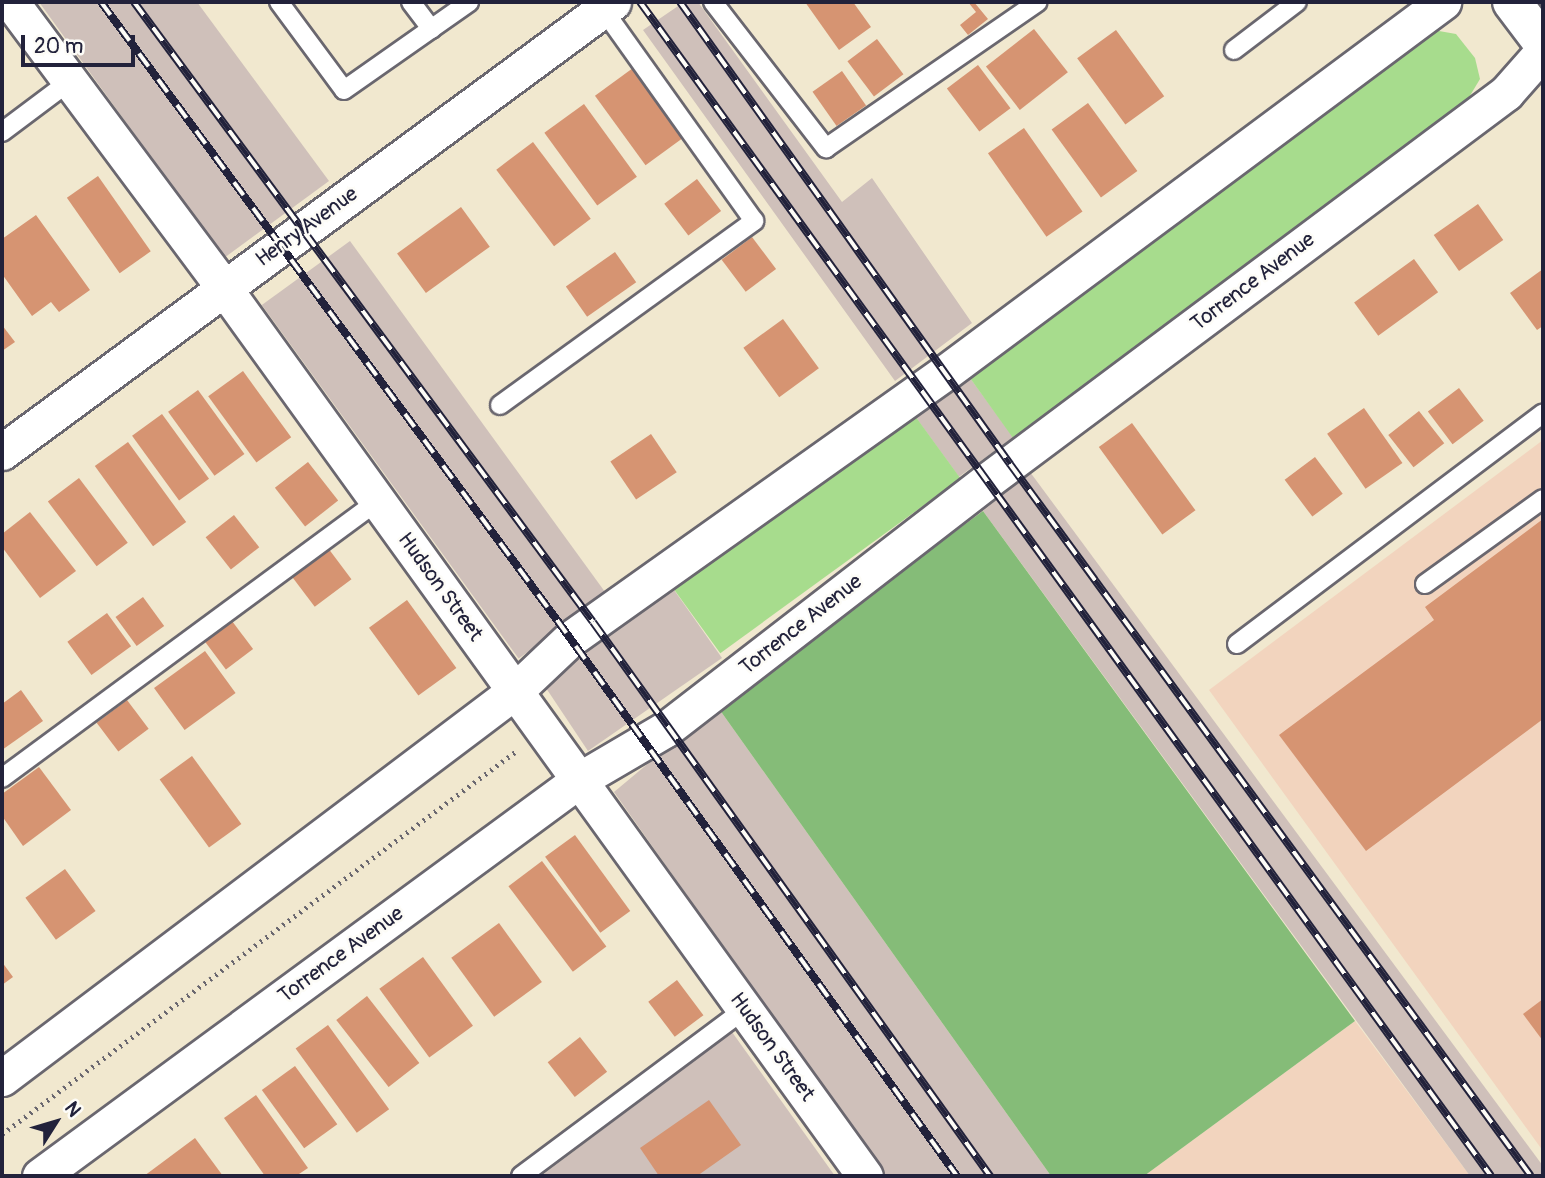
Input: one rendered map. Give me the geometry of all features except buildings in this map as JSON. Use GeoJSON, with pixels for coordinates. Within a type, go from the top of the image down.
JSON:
{"type":"FeatureCollection","features":[{"type":"Feature","properties":{"kind":"main road"},"geometry":{"type":"LineString","coordinates":[[1512,2],[1543,43]]}},
{"type":"Feature","properties":{"kind":"street","name":"Hudson Street"},"geometry":{"type":"LineString","coordinates":[[11,2],[224,288],[865,1176]]}},
{"type":"Feature","properties":{"kind":"street"},"geometry":{"type":"LineString","coordinates":[[2,1077],[515,691],[570,639],[946,372],[1443,2]]}},
{"type":"Feature","properties":{"kind":"street","name":"Henry Avenue"},"geometry":{"type":"LineString","coordinates":[[2,452],[608,5]]}},
{"type":"Feature","properties":{"kind":"street","name":"Torrence Avenue"},"geometry":{"type":"LineString","coordinates":[[40,1176],[579,779],[666,729],[1010,464],[1506,93],[1543,51]]}},
{"type":"Feature","properties":{"kind":"lane"},"geometry":{"type":"LineString","coordinates":[[279,2],[344,90],[469,2]]}},
{"type":"Feature","properties":{"kind":"lane"},"geometry":{"type":"LineString","coordinates":[[411,2],[431,29]]}},
{"type":"Feature","properties":{"kind":"lane"},"geometry":{"type":"LineString","coordinates":[[713,2],[826,148],[1038,2]]}},
{"type":"Feature","properties":{"kind":"lane"},"geometry":{"type":"LineString","coordinates":[[1234,50],[1297,2]]}},
{"type":"Feature","properties":{"kind":"lane"},"geometry":{"type":"LineString","coordinates":[[500,405],[754,221],[608,5]]}},
{"type":"Feature","properties":{"kind":"lane"},"geometry":{"type":"LineString","coordinates":[[2,132],[71,81]]}},
{"type":"Feature","properties":{"kind":"lane"},"geometry":{"type":"LineString","coordinates":[[1237,644],[1543,413]]}},
{"type":"Feature","properties":{"kind":"lane"},"geometry":{"type":"LineString","coordinates":[[1426,584],[1543,499]]}},
{"type":"Feature","properties":{"kind":"lane"},"geometry":{"type":"LineString","coordinates":[[2,778],[377,500]]}},
{"type":"Feature","properties":{"kind":"lane"},"geometry":{"type":"LineString","coordinates":[[521,1176],[745,1009]]}},
{"type":"Feature","properties":{"kind":"path"},"geometry":{"type":"LineString","coordinates":[[2,1134],[522,747]]}},
{"type":"Feature","properties":{"kind":"shaded area"},"geometry":{"type":"Polygon","coordinates":[[[39,2],[197,2],[329,181],[224,258],[39,2]]]}},
{"type":"Feature","properties":{"kind":"shaded area"},"geometry":{"type":"Polygon","coordinates":[[[684,2],[698,2],[842,202],[872,178],[972,323],[895,381],[643,30],[684,2]]]}},
{"type":"Feature","properties":{"kind":"shaded area"},"geometry":{"type":"Polygon","coordinates":[[[350,241],[607,595],[519,659],[262,305],[350,241]]]}},
{"type":"Feature","properties":{"kind":"shaded area"},"geometry":{"type":"Polygon","coordinates":[[[965,371],[1013,437],[959,477],[911,410],[965,371]]]}},
{"type":"Feature","properties":{"kind":"shaded area"},"geometry":{"type":"Polygon","coordinates":[[[1543,440],[1543,1151],[1209,690],[1543,440]]]}},
{"type":"Feature","properties":{"kind":"shaded area"},"geometry":{"type":"Polygon","coordinates":[[[1030,472],[1543,1166],[1543,1176],[1470,1176],[983,511],[1030,472]]]}},
{"type":"Feature","properties":{"kind":"shaded area"},"geometry":{"type":"Polygon","coordinates":[[[672,587],[722,658],[588,751],[544,685],[566,659],[672,587]]]}},
{"type":"Feature","properties":{"kind":"shaded area"},"geometry":{"type":"Polygon","coordinates":[[[717,706],[1051,1176],[885,1176],[614,792],[717,706]]]}},
{"type":"Feature","properties":{"kind":"shaded area"},"geometry":{"type":"Polygon","coordinates":[[[1355,1021],[1470,1176],[1144,1176],[1355,1021]]]}},
{"type":"Feature","properties":{"kind":"shaded area"},"geometry":{"type":"Polygon","coordinates":[[[732,1032],[835,1176],[541,1176],[732,1032]]]}},
{"type":"Feature","properties":{"kind":"green space"},"geometry":{"type":"Polygon","coordinates":[[[1439,31],[1456,34],[1475,58],[1480,79],[1468,99],[1013,438],[965,371],[1415,34],[1439,31]]]}},
{"type":"Feature","properties":{"kind":"green space"},"geometry":{"type":"Polygon","coordinates":[[[910,409],[961,479],[720,653],[670,584],[910,409]]]}},
{"type":"Feature","properties":{"kind":"green space"},"geometry":{"type":"Polygon","coordinates":[[[983,511],[1355,1021],[1144,1176],[1051,1176],[717,706],[983,511]]]}},
{"type":"Feature","properties":{"kind":"railway"},"geometry":{"type":"LineString","coordinates":[[101,2],[557,620],[957,1176]]}},
{"type":"Feature","properties":{"kind":"railway"},"geometry":{"type":"LineString","coordinates":[[134,2],[593,622],[990,1176]]}},
{"type":"Feature","properties":{"kind":"railway"},"geometry":{"type":"LineString","coordinates":[[640,2],[1491,1176]]}},
{"type":"Feature","properties":{"kind":"railway"},"geometry":{"type":"LineString","coordinates":[[680,2],[1010,464],[1531,1176]]}}]}
